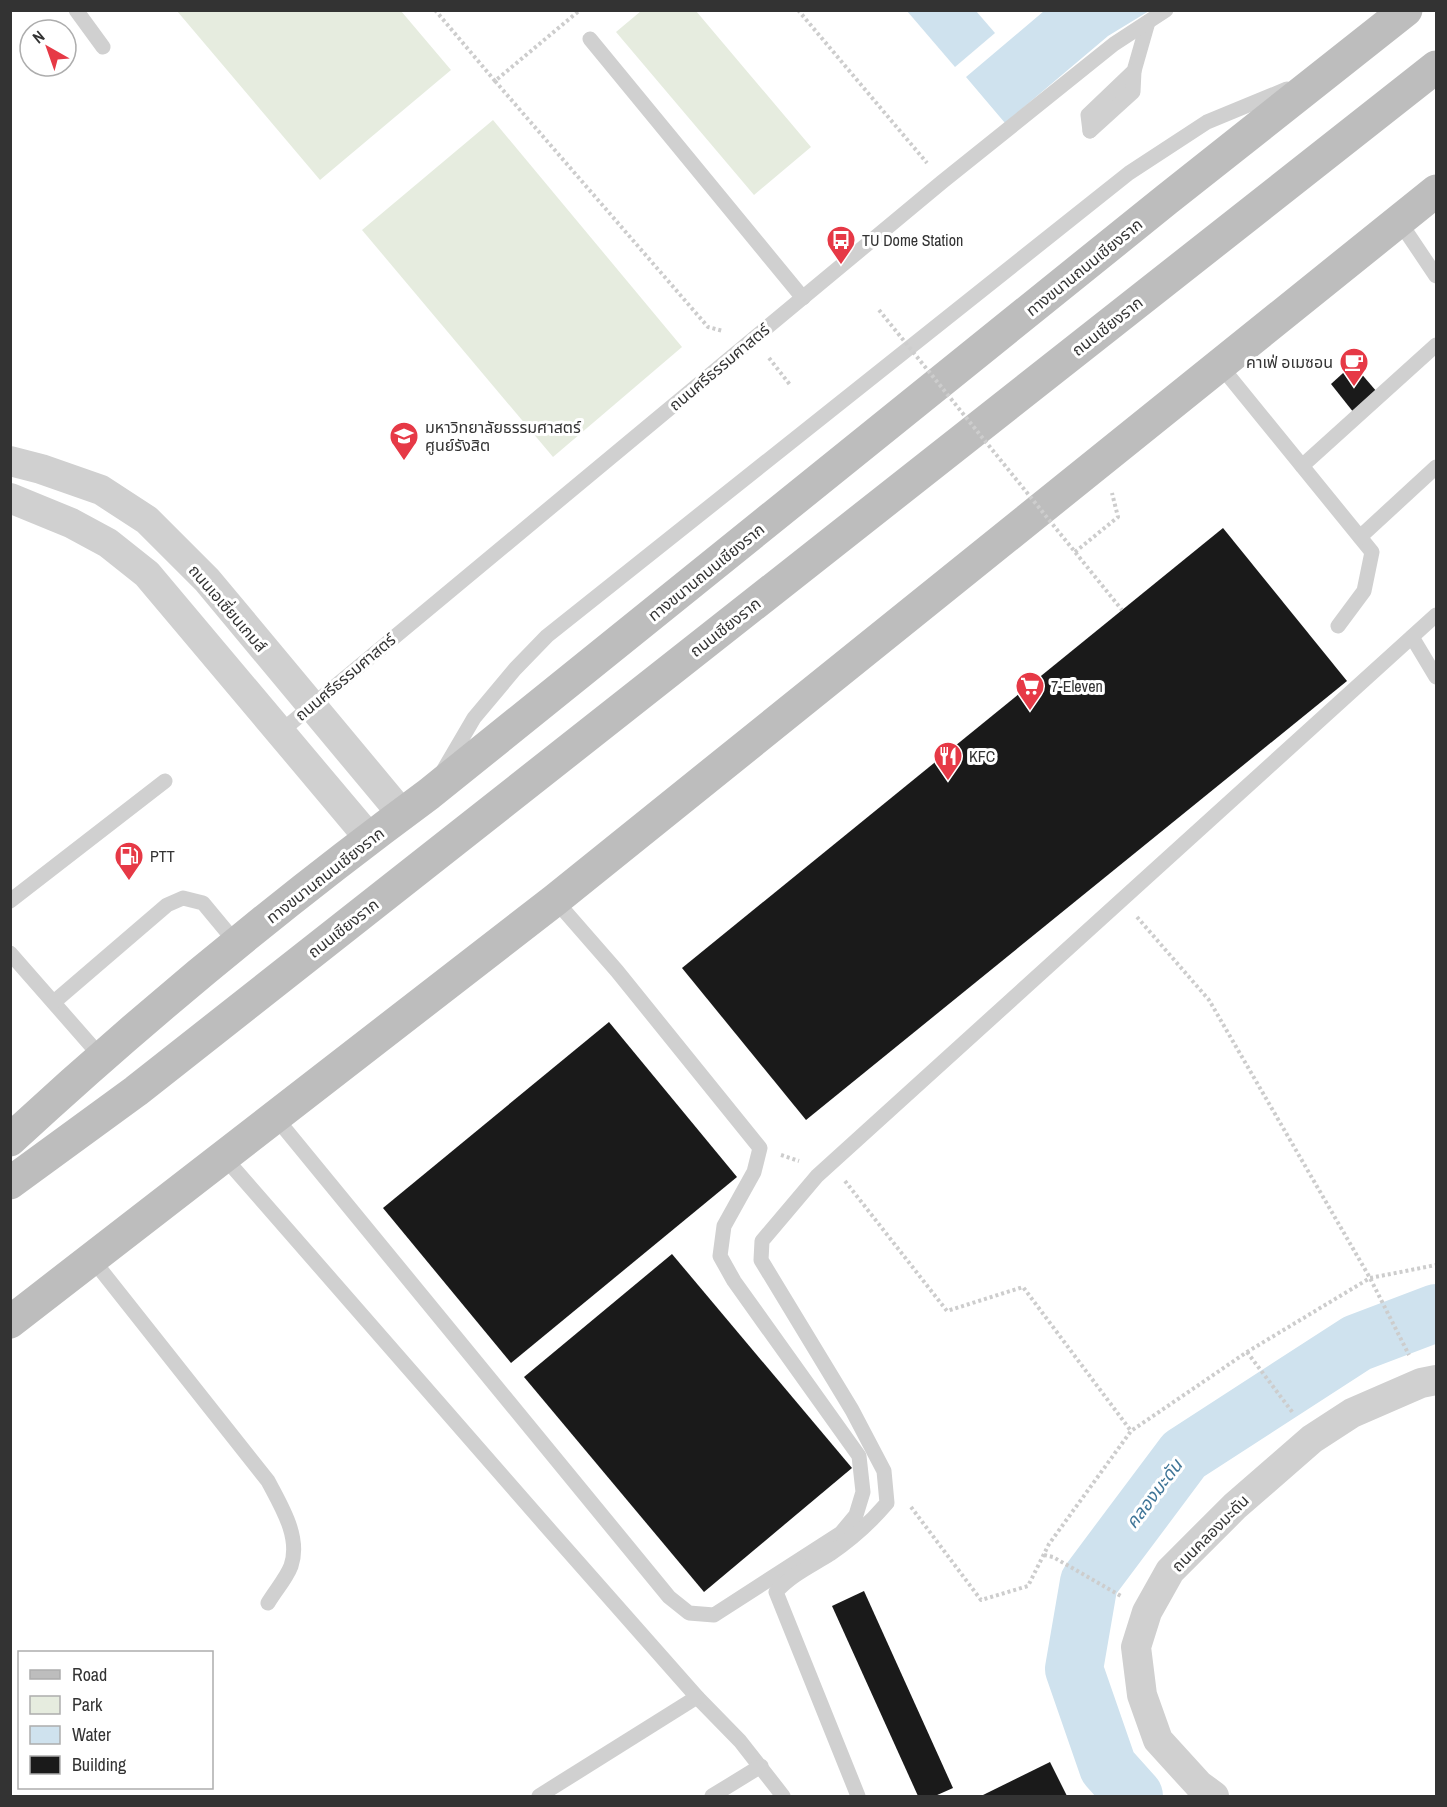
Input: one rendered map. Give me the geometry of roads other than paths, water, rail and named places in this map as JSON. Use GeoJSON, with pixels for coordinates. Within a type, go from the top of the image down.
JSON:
{"type":"FeatureCollection","features":[{"type":"Feature","properties":{"kind":"main road","name":"ทางขนานถนนเชียงราก"},"geometry":{"type":"LineString","coordinates":[[10,1140],[102,1058],[237,944],[429,794],[1406,10]]}},
{"type":"Feature","properties":{"kind":"main road","name":"ถนนเชียงราก"},"geometry":{"type":"LineString","coordinates":[[10,1183],[136,1091],[1437,67]]}},
{"type":"Feature","properties":{"kind":"main road"},"geometry":{"type":"LineString","coordinates":[[10,1322],[555,900],[1437,191]]}},
{"type":"Feature","properties":{"kind":"street","name":"ถนนเอเซี่ยนเกมส์"},"geometry":{"type":"LineString","coordinates":[[10,461],[41,469],[100,490],[147,520],[207,580],[402,814]]}},
{"type":"Feature","properties":{"kind":"street"},"geometry":{"type":"LineString","coordinates":[[10,498],[71,522],[108,543],[147,574],[370,839]]}},
{"type":"Feature","properties":{"kind":"street"},"geometry":{"type":"LineString","coordinates":[[147,574],[173,547]]}},
{"type":"Feature","properties":{"kind":"street","name":"ถนนคลองมะดัน"},"geometry":{"type":"LineString","coordinates":[[1214,1797],[1199,1785],[1158,1740],[1142,1695],[1136,1647],[1147,1612],[1170,1571],[1235,1506],[1312,1439],[1353,1413],[1421,1383],[1437,1380]]}},
{"type":"Feature","properties":{"kind":"lane"},"geometry":{"type":"LineString","coordinates":[[76,10],[103,47]]}},
{"type":"Feature","properties":{"kind":"lane","name":"ถนนศรีธรรมศาสตร์"},"geometry":{"type":"LineString","coordinates":[[279,733],[942,182],[1114,44],[1166,10]]}},
{"type":"Feature","properties":{"kind":"lane"},"geometry":{"type":"LineString","coordinates":[[1134,71],[1148,22]]}},
{"type":"Feature","properties":{"kind":"lane"},"geometry":{"type":"LineString","coordinates":[[590,39],[803,298]]}},
{"type":"Feature","properties":{"kind":"lane"},"geometry":{"type":"LineString","coordinates":[[429,794],[474,718],[515,669],[547,636],[1129,173],[1207,122],[1323,75]]}},
{"type":"Feature","properties":{"kind":"lane"},"geometry":{"type":"LineString","coordinates":[[1399,221],[1437,276]]}},
{"type":"Feature","properties":{"kind":"lane"},"geometry":{"type":"LineString","coordinates":[[1302,466],[1437,345]]}},
{"type":"Feature","properties":{"kind":"lane"},"geometry":{"type":"LineString","coordinates":[[1220,364],[1372,552],[1364,591],[1338,626]]}},
{"type":"Feature","properties":{"kind":"lane"},"geometry":{"type":"LineString","coordinates":[[1360,537],[1437,467]]}},
{"type":"Feature","properties":{"kind":"lane"},"geometry":{"type":"LineString","coordinates":[[858,1797],[776,1592],[786,1581],[831,1553],[867,1526],[886,1503],[884,1471],[852,1410],[760,1260],[762,1241],[817,1176],[831,1163],[1437,615]]}},
{"type":"Feature","properties":{"kind":"lane"},"geometry":{"type":"LineString","coordinates":[[1412,638],[1437,677]]}},
{"type":"Feature","properties":{"kind":"lane"},"geometry":{"type":"LineString","coordinates":[[10,901],[165,781]]}},
{"type":"Feature","properties":{"kind":"lane"},"geometry":{"type":"LineString","coordinates":[[54,1002],[168,905],[183,898],[203,903],[237,944]]}},
{"type":"Feature","properties":{"kind":"lane"},"geometry":{"type":"LineString","coordinates":[[276,1118],[669,1597],[689,1613],[714,1614],[840,1533],[856,1515],[863,1492],[859,1456],[734,1281],[720,1256],[724,1226],[754,1172],[760,1148],[617,971],[555,900]]}},
{"type":"Feature","properties":{"kind":"lane"},"geometry":{"type":"LineString","coordinates":[[10,953],[102,1058]]}},
{"type":"Feature","properties":{"kind":"lane"},"geometry":{"type":"LineString","coordinates":[[224,1157],[760,1766],[783,1797]]}},
{"type":"Feature","properties":{"kind":"lane"},"geometry":{"type":"LineString","coordinates":[[93,1260],[268,1481],[293,1539],[291,1565],[268,1603]]}},
{"type":"Feature","properties":{"kind":"lane"},"geometry":{"type":"LineString","coordinates":[[539,1797],[697,1697]]}},
{"type":"Feature","properties":{"kind":"lane"},"geometry":{"type":"LineString","coordinates":[[712,1797],[760,1766]]}},
{"type":"Feature","properties":{"kind":"water"},"geometry":{"type":"Polygon","coordinates":[[[907,11],[976,11],[995,33],[955,67],[907,11]]]}},
{"type":"Feature","properties":{"kind":"water"},"geometry":{"type":"Polygon","coordinates":[[[1044,11],[1149,11],[1108,36],[1005,123],[966,77],[1044,11]]]}},
{"type":"Feature","properties":{"kind":"waterway","name":"คลองมะดัน"},"geometry":{"type":"LineString","coordinates":[[1134,1796],[1108,1767],[1074,1669],[1089,1582],[1184,1455],[1357,1343],[1436,1313]]}},
{"type":"Feature","properties":{"kind":"place","name":"TU Dome Station"},"geometry":{"type":"Point","coordinates":[841,266]}},
{"type":"Feature","properties":{"kind":"place","name":"คาเฟ่ อเมซอน"},"geometry":{"type":"Point","coordinates":[1354,388]}},
{"type":"Feature","properties":{"kind":"place","name":"มหาวิทยาลัยธรรมศาสตร์ ศูนย์รังสิต"},"geometry":{"type":"Point","coordinates":[404,462]}},
{"type":"Feature","properties":{"kind":"place","name":"7-Eleven"},"geometry":{"type":"Point","coordinates":[1030,712]}},
{"type":"Feature","properties":{"kind":"place","name":"KFC"},"geometry":{"type":"Point","coordinates":[948,782]}},
{"type":"Feature","properties":{"kind":"place","name":"PTT"},"geometry":{"type":"Point","coordinates":[129,882]}}]}
